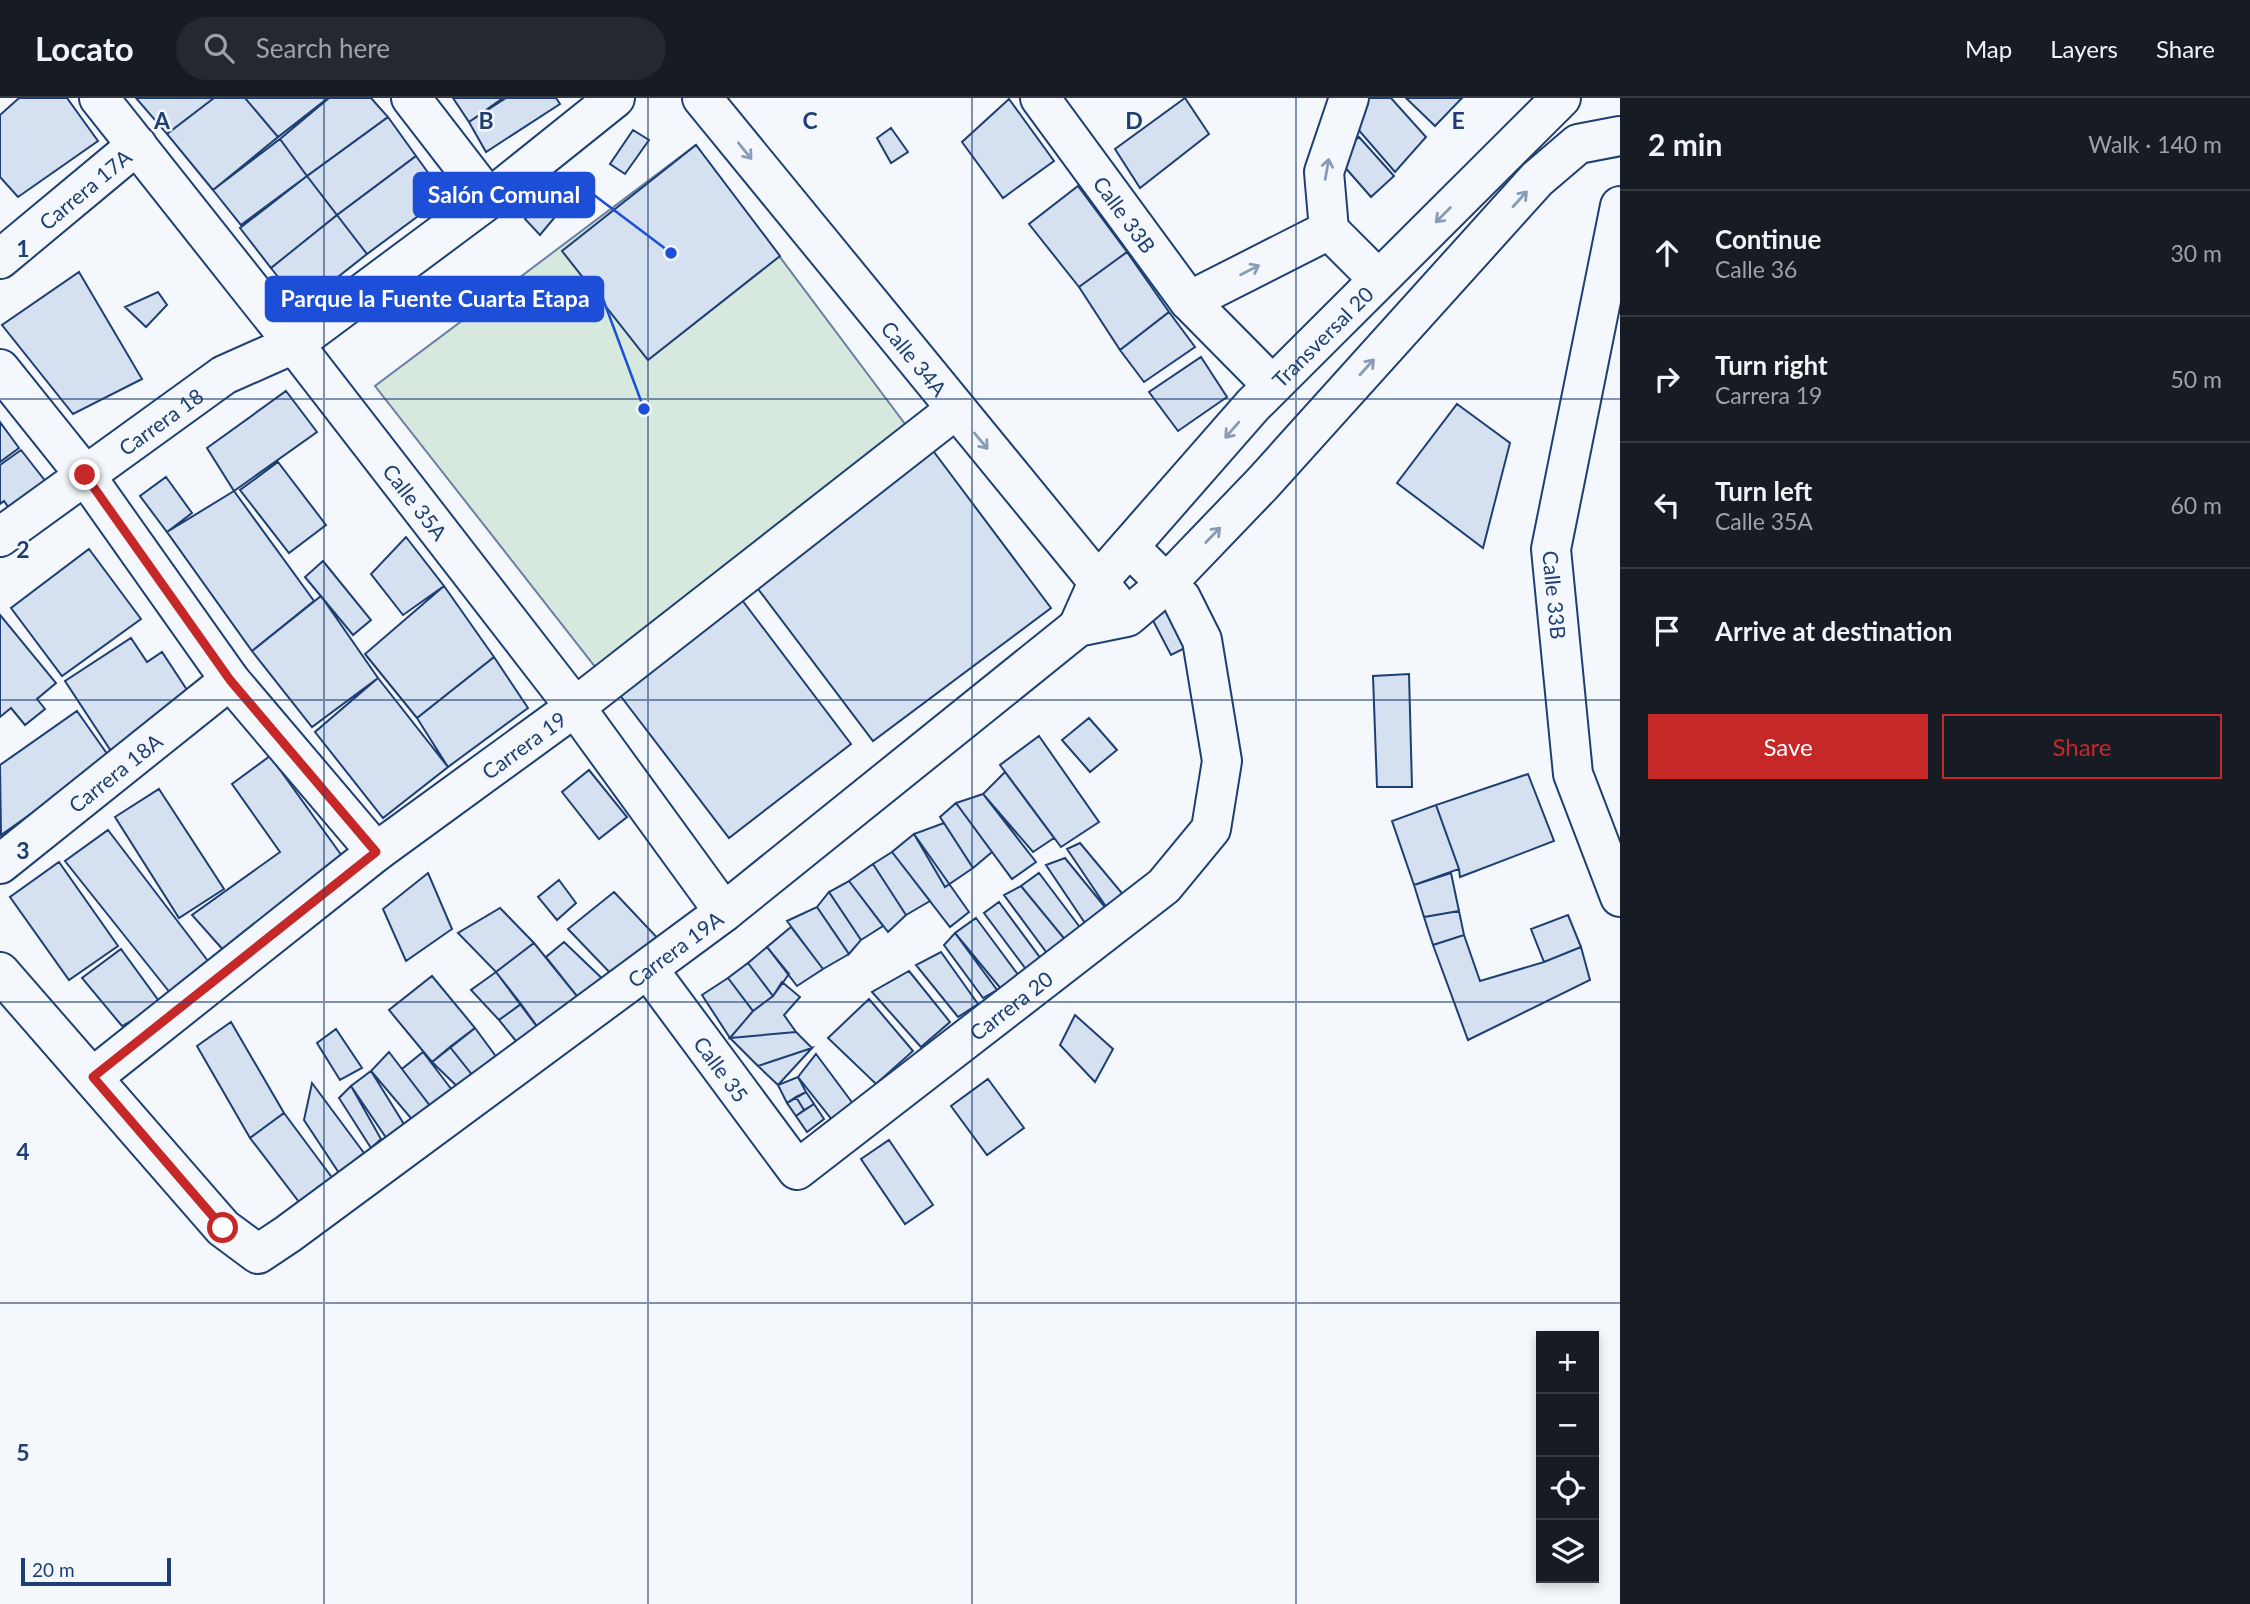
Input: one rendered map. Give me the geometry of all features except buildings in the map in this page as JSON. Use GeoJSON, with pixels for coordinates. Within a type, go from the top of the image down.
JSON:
{"type":"FeatureCollection","features":[{"type":"Feature","properties":{"kind":"street","name":"Calle 35A"},"geometry":{"type":"LineString","coordinates":[[99,98],[575,707],[724,912]]}},
{"type":"Feature","properties":{"kind":"street"},"geometry":{"type":"LineString","coordinates":[[411,98],[489,199]]}},
{"type":"Feature","properties":{"kind":"street","name":"Carrera 18"},"geometry":{"type":"LineString","coordinates":[[0,537],[224,375],[293,344],[489,199],[615,98]]}},
{"type":"Feature","properties":{"kind":"street","name":"Calle 34A"},"geometry":{"type":"LineString","coordinates":[[702,98],[1127,617]]}},
{"type":"Feature","properties":{"kind":"street","name":"Calle 33B"},"geometry":{"type":"LineString","coordinates":[[1040,98],[1189,301],[1272,385]]}},
{"type":"Feature","properties":{"kind":"street","name":"Transversal 20"},"geometry":{"type":"LineString","coordinates":[[1129,547],[1272,385],[1561,98]]}},
{"type":"Feature","properties":{"kind":"street"},"geometry":{"type":"LineString","coordinates":[[1347,104],[1324,172],[1329,230],[1378,279]]}},
{"type":"Feature","properties":{"kind":"street"},"geometry":{"type":"LineString","coordinates":[[1129,547],[1166,584],[1263,483],[1537,179],[1578,144],[1620,136]]}},
{"type":"Feature","properties":{"kind":"street","name":"Carrera 17A"},"geometry":{"type":"LineString","coordinates":[[0,259],[137,145]]}},
{"type":"Feature","properties":{"kind":"street","name":"Calle 33B"},"geometry":{"type":"LineString","coordinates":[[1620,206],[1551,549],[1573,774],[1620,897]]}},
{"type":"Feature","properties":{"kind":"street"},"geometry":{"type":"LineString","coordinates":[[1189,301],[1329,230]]}},
{"type":"Feature","properties":{"kind":"street"},"geometry":{"type":"LineString","coordinates":[[0,369],[85,475],[230,680],[376,852]]}},
{"type":"Feature","properties":{"kind":"street","name":"Carrera 19"},"geometry":{"type":"LineString","coordinates":[[93,1077],[376,852],[575,707],[955,410]]}},
{"type":"Feature","properties":{"kind":"street","name":"Carrera 19A"},"geometry":{"type":"LineString","coordinates":[[93,1077],[223,1228],[258,1254],[724,912],[1078,627],[1098,582],[1129,547]]}},
{"type":"Feature","properties":{"kind":"street","name":"Carrera 19A"},"geometry":{"type":"LineString","coordinates":[[1078,627],[1127,617],[1166,584]]}},
{"type":"Feature","properties":{"kind":"street","name":"Carrera 20"},"geometry":{"type":"LineString","coordinates":[[797,1170],[1164,886],[1210,829],[1222,761],[1202,640],[1181,598],[1166,584]]}},
{"type":"Feature","properties":{"kind":"street","name":"Carrera 18A"},"geometry":{"type":"LineString","coordinates":[[0,864],[230,680]]}},
{"type":"Feature","properties":{"kind":"street","name":"Calle 35"},"geometry":{"type":"LineString","coordinates":[[648,969],[797,1170]]}},
{"type":"Feature","properties":{"kind":"street"},"geometry":{"type":"LineString","coordinates":[[0,972],[93,1077]]}},
{"type":"Feature","properties":{"kind":"shaded area"},"geometry":{"type":"Polygon","coordinates":[[[696,145],[911,432],[600,673],[375,386],[696,145]]]}},
{"type":"Feature","properties":{"kind":"place","name":"Salón Comunal"},"geometry":{"type":"Point","coordinates":[671,253]}},
{"type":"Feature","properties":{"kind":"place","name":"Parque la Fuente Cuarta Etapa"},"geometry":{"type":"Point","coordinates":[644,409]}},
{"type":"Feature","properties":{"kind":"route"},"geometry":{"type":"LineString","coordinates":[[85,475],[230,680],[376,852],[93,1077],[223,1228]]}}]}
